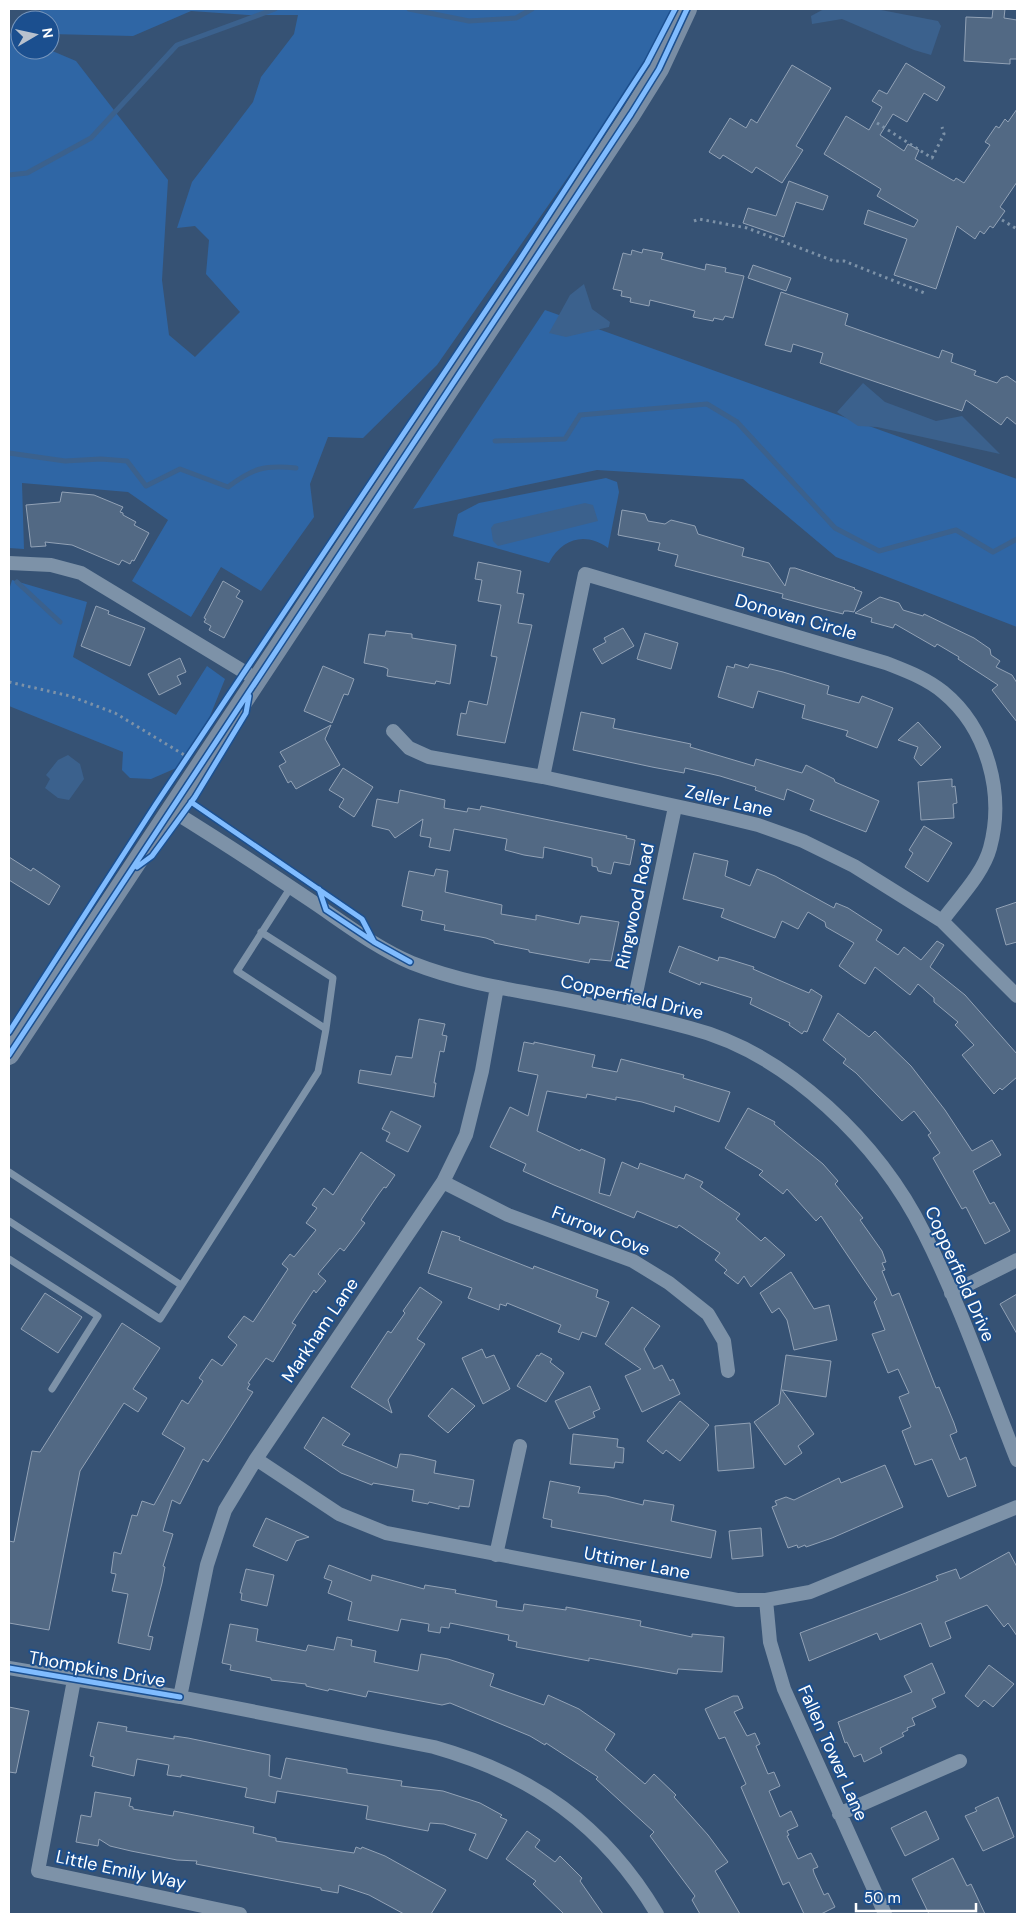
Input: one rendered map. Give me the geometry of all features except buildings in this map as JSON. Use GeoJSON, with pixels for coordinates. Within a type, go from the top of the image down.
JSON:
{"type":"FeatureCollection","features":[{"type":"Feature","properties":{"kind":"street"},"geometry":{"type":"LineString","coordinates":[[9,1055],[636,106],[659,69],[687,9]]}},
{"type":"Feature","properties":{"kind":"street"},"geometry":{"type":"LineString","coordinates":[[9,563],[52,565],[81,573],[256,679]]}},
{"type":"Feature","properties":{"kind":"street","name":"Donovan Circle"},"geometry":{"type":"LineString","coordinates":[[543,777],[585,574],[886,663],[917,675],[943,692],[965,714],[979,736],[993,783],[994,825],[990,849],[976,874],[942,921]]}},
{"type":"Feature","properties":{"kind":"street","name":"Zeller Lane"},"geometry":{"type":"LineString","coordinates":[[393,731],[409,748],[429,757],[543,777],[758,825],[803,841],[854,866],[942,921],[1017,996]]}},
{"type":"Feature","properties":{"kind":"street","name":"Ringwood Road"},"geometry":{"type":"LineString","coordinates":[[632,1012],[675,807]]}},
{"type":"Feature","properties":{"kind":"street","name":"Copperfield Drive"},"geometry":{"type":"LineString","coordinates":[[172,810],[374,942],[410,962],[452,978],[632,1012],[695,1029],[766,1060],[806,1088],[847,1125],[884,1168],[923,1230],[951,1293],[1017,1460]]}},
{"type":"Feature","properties":{"kind":"street","name":"Markham Lane"},"geometry":{"type":"LineString","coordinates":[[180,1697],[207,1565],[225,1510],[256,1459],[444,1182],[466,1135],[482,1071],[497,987]]}},
{"type":"Feature","properties":{"kind":"street","name":"Furrow Cove"},"geometry":{"type":"LineString","coordinates":[[444,1182],[508,1215],[633,1261],[669,1283],[708,1314],[724,1341],[728,1371]]}},
{"type":"Feature","properties":{"kind":"street"},"geometry":{"type":"LineString","coordinates":[[951,1293],[1017,1260]]}},
{"type":"Feature","properties":{"kind":"street"},"geometry":{"type":"LineString","coordinates":[[496,1555],[520,1446]]}},
{"type":"Feature","properties":{"kind":"street","name":"Uttimer Lane"},"geometry":{"type":"LineString","coordinates":[[256,1459],[339,1514],[386,1533],[737,1600],[766,1600],[810,1592],[1017,1506]]}},
{"type":"Feature","properties":{"kind":"street","name":"Fallen Tower Lane"},"geometry":{"type":"LineString","coordinates":[[766,1600],[770,1642],[776,1666],[839,1814],[885,1914]]}},
{"type":"Feature","properties":{"kind":"street","name":"Thompkins Drive"},"geometry":{"type":"LineString","coordinates":[[9,1668],[180,1697],[434,1747],[475,1758],[514,1777],[568,1810],[620,1859],[657,1914]]}},
{"type":"Feature","properties":{"kind":"street","name":"Little Emily Way"},"geometry":{"type":"LineString","coordinates":[[74,1680],[38,1871],[240,1914]]}},
{"type":"Feature","properties":{"kind":"street"},"geometry":{"type":"LineString","coordinates":[[839,1814],[960,1761]]}},
{"type":"Feature","properties":{"kind":"lane"},"geometry":{"type":"LineString","coordinates":[[291,887],[237,971],[326,1029]]}},
{"type":"Feature","properties":{"kind":"lane"},"geometry":{"type":"LineString","coordinates":[[9,1221],[160,1319],[318,1072],[333,978],[261,932]]}},
{"type":"Feature","properties":{"kind":"lane"},"geometry":{"type":"LineString","coordinates":[[9,1172],[181,1285]]}},
{"type":"Feature","properties":{"kind":"lane"},"geometry":{"type":"LineString","coordinates":[[9,1259],[98,1316],[52,1389]]}},
{"type":"Feature","properties":{"kind":"path"},"geometry":{"type":"LineString","coordinates":[[877,123],[932,158],[944,134],[942,127]]}},
{"type":"Feature","properties":{"kind":"path"},"geometry":{"type":"LineString","coordinates":[[694,221],[699,219],[747,228],[834,261],[844,261],[927,294]]}},
{"type":"Feature","properties":{"kind":"path"},"geometry":{"type":"LineString","coordinates":[[1002,220],[1017,229]]}},
{"type":"Feature","properties":{"kind":"path"},"geometry":{"type":"LineString","coordinates":[[9,682],[70,696],[115,713],[188,757]]}},
{"type":"Feature","properties":{"kind":"path"},"geometry":{"type":"LineString","coordinates":[[184,763],[194,749]]}},
{"type":"Feature","properties":{"kind":"shaded area"},"geometry":{"type":"Polygon","coordinates":[[[673,9],[670,18],[614,111],[437,365],[363,438],[328,437],[310,484],[314,517],[261,591],[221,567],[191,617],[132,581],[168,520],[128,492],[22,483],[24,549],[9,548],[9,33],[10,60],[60,60],[60,54],[76,61],[168,180],[162,280],[169,335],[195,357],[240,312],[206,274],[209,240],[195,226],[177,228],[192,182],[253,102],[261,77],[294,34],[298,15],[248,15],[191,11],[133,36],[60,34],[60,10],[41,10],[673,9]]]}},
{"type":"Feature","properties":{"kind":"shaded area"},"geometry":{"type":"Polygon","coordinates":[[[824,9],[876,9],[938,21],[941,26],[931,55],[914,50],[842,19],[812,24],[811,16],[824,9]]]}},
{"type":"Feature","properties":{"kind":"shaded area"},"geometry":{"type":"Polygon","coordinates":[[[584,284],[592,309],[610,322],[609,327],[566,337],[549,333],[570,295],[584,284]]]}},
{"type":"Feature","properties":{"kind":"shaded area"},"geometry":{"type":"Polygon","coordinates":[[[545,310],[1017,479],[1017,627],[836,557],[743,479],[597,470],[413,509],[545,310]]]}},
{"type":"Feature","properties":{"kind":"shaded area"},"geometry":{"type":"Polygon","coordinates":[[[863,383],[885,402],[936,421],[962,416],[1000,454],[877,427],[858,426],[837,412],[863,383]]]}},
{"type":"Feature","properties":{"kind":"shaded area"},"geometry":{"type":"Polygon","coordinates":[[[606,478],[617,482],[619,492],[608,548],[591,540],[575,540],[561,548],[549,563],[453,536],[458,514],[479,503],[606,478]]]}},
{"type":"Feature","properties":{"kind":"shaded area"},"geometry":{"type":"Polygon","coordinates":[[[585,503],[593,505],[598,521],[498,546],[493,541],[491,528],[494,524],[585,503]]]}},
{"type":"Feature","properties":{"kind":"shaded area"},"geometry":{"type":"Polygon","coordinates":[[[12,580],[87,602],[73,657],[176,715],[207,666],[225,679],[210,716],[181,766],[151,779],[130,778],[122,770],[123,752],[9,706],[9,590],[12,580]]]}},
{"type":"Feature","properties":{"kind":"shaded area"},"geometry":{"type":"Polygon","coordinates":[[[68,755],[80,764],[84,779],[69,800],[58,798],[45,788],[50,779],[46,775],[58,760],[68,755]]]}},
{"type":"Feature","properties":{"kind":"waterway"},"geometry":{"type":"LineString","coordinates":[[9,175],[27,173],[91,138],[177,45],[275,9]]}},
{"type":"Feature","properties":{"kind":"waterway"},"geometry":{"type":"LineString","coordinates":[[409,9],[469,21],[516,18],[532,9]]}},
{"type":"Feature","properties":{"kind":"waterway"},"geometry":{"type":"LineString","coordinates":[[495,441],[565,439],[580,415],[707,404],[737,422],[835,528],[879,551],[956,530],[993,552],[1017,539]]}},
{"type":"Feature","properties":{"kind":"waterway"},"geometry":{"type":"LineString","coordinates":[[9,453],[65,461],[101,459],[127,461],[146,486],[180,469],[228,487],[259,469],[275,467],[296,468]]}},
{"type":"Feature","properties":{"kind":"waterway"},"geometry":{"type":"LineString","coordinates":[[17,582],[60,622]]}},
{"type":"Feature","properties":{"kind":"cycle path"},"geometry":{"type":"LineString","coordinates":[[9,1032],[156,804],[517,264],[647,63],[675,9]]}},
{"type":"Feature","properties":{"kind":"cycle path"},"geometry":{"type":"LineString","coordinates":[[9,1055],[631,114],[659,69],[687,9]]}},
{"type":"Feature","properties":{"kind":"cycle path"},"geometry":{"type":"LineString","coordinates":[[137,867],[152,856],[195,797],[246,713],[249,696]]}},
{"type":"Feature","properties":{"kind":"cycle path"},"geometry":{"type":"LineString","coordinates":[[191,802],[362,919],[374,942]]}},
{"type":"Feature","properties":{"kind":"cycle path"},"geometry":{"type":"LineString","coordinates":[[319,889],[326,910],[374,942],[410,962]]}},
{"type":"Feature","properties":{"kind":"cycle path"},"geometry":{"type":"LineString","coordinates":[[9,1668],[180,1697]]}}]}
